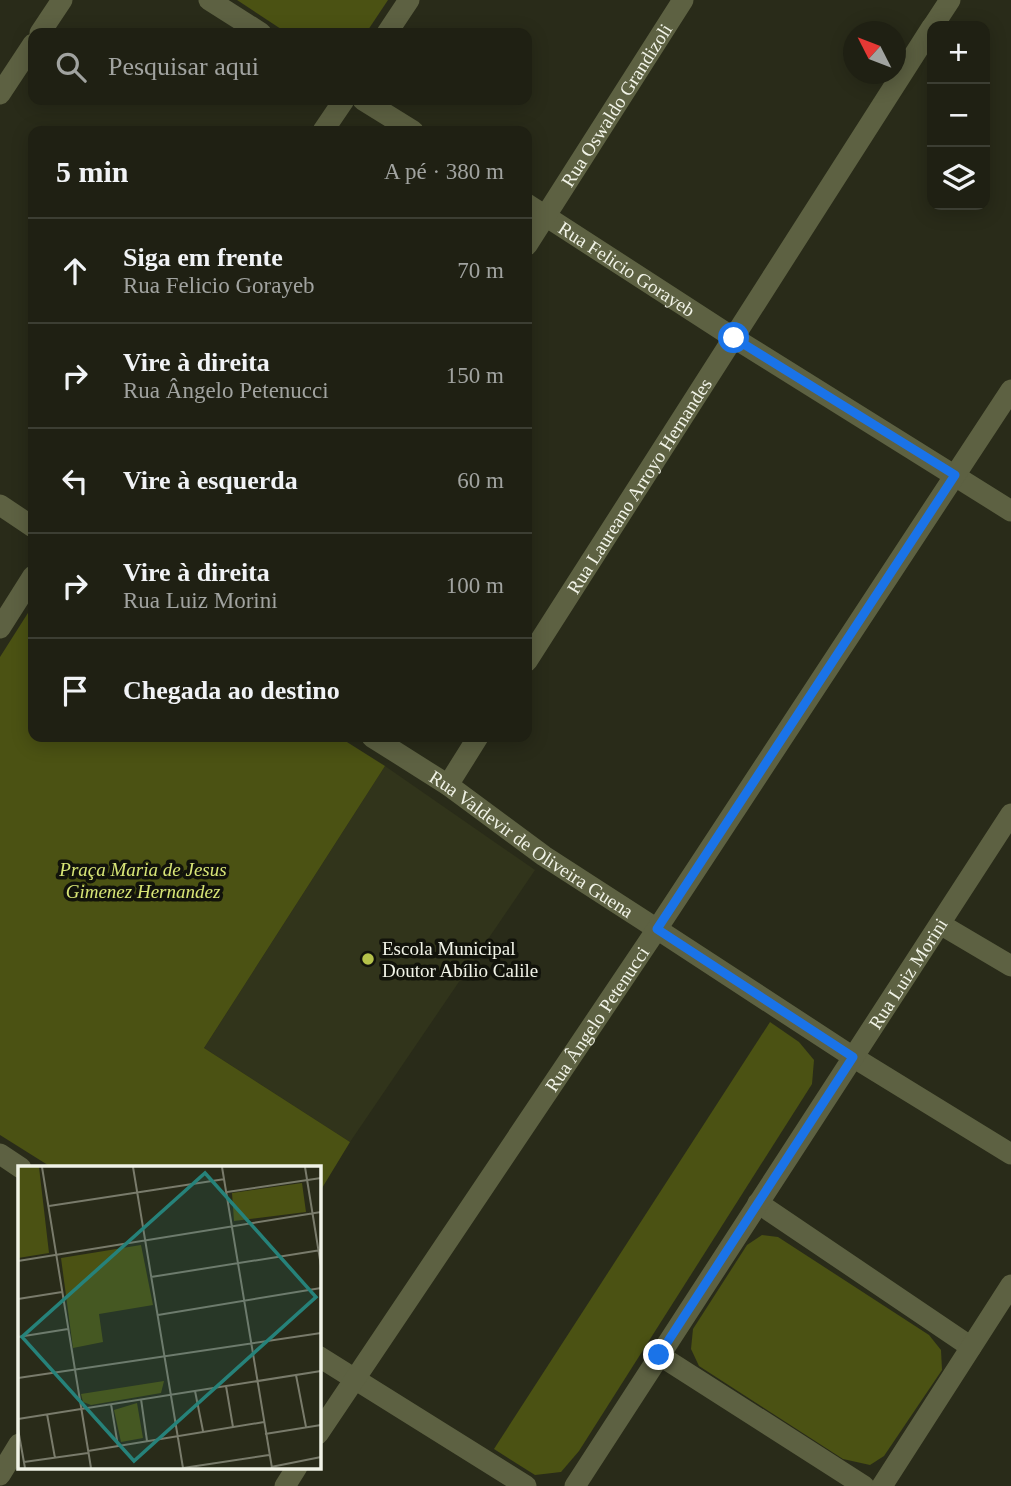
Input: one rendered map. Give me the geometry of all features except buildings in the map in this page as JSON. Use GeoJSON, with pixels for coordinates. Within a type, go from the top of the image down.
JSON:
{"type":"FeatureCollection","features":[{"type":"Feature","properties":{"kind":"street"},"geometry":{"type":"LineString","coordinates":[[43,28],[62,0]]}},
{"type":"Feature","properties":{"kind":"street"},"geometry":{"type":"LineString","coordinates":[[209,0],[253,28]]}},
{"type":"Feature","properties":{"kind":"street"},"geometry":{"type":"LineString","coordinates":[[390,28],[409,0]]}},
{"type":"Feature","properties":{"kind":"street","name":"Rua Oswaldo Grandizoli"},"geometry":{"type":"LineString","coordinates":[[532,237],[683,0]]}},
{"type":"Feature","properties":{"kind":"street","name":"Rua Laureano Arroyo Hernandes"},"geometry":{"type":"LineString","coordinates":[[936,21],[950,0]]}},
{"type":"Feature","properties":{"kind":"street","name":"Rua Laureano Arroyo Hernandes"},"geometry":{"type":"LineString","coordinates":[[532,653],[927,35]]}},
{"type":"Feature","properties":{"kind":"street"},"geometry":{"type":"LineString","coordinates":[[0,94],[28,52]]}},
{"type":"Feature","properties":{"kind":"street"},"geometry":{"type":"LineString","coordinates":[[326,126],[341,105]]}},
{"type":"Feature","properties":{"kind":"street"},"geometry":{"type":"LineString","coordinates":[[371,105],[405,126]]}},
{"type":"Feature","properties":{"kind":"street","name":"Rua Felicio Gorayeb"},"geometry":{"type":"LineString","coordinates":[[532,207],[734,338],[1011,511]]}},
{"type":"Feature","properties":{"kind":"street","name":"Rua Ângelo Petenucci"},"geometry":{"type":"LineString","coordinates":[[320,1431],[657,929],[1011,390]]}},
{"type":"Feature","properties":{"kind":"street"},"geometry":{"type":"LineString","coordinates":[[0,505],[28,524]]}},
{"type":"Feature","properties":{"kind":"street"},"geometry":{"type":"LineString","coordinates":[[0,628],[28,584]]}},
{"type":"Feature","properties":{"kind":"street","name":"Rua Valdevir de Oliveira Guena"},"geometry":{"type":"LineString","coordinates":[[380,742],[448,785],[544,856],[853,1057],[1011,1154]]}},
{"type":"Feature","properties":{"kind":"street"},"geometry":{"type":"LineString","coordinates":[[448,785],[475,742]]}},
{"type":"Feature","properties":{"kind":"street","name":"Rua Luiz Morini"},"geometry":{"type":"LineString","coordinates":[[575,1486],[1011,814]]}},
{"type":"Feature","properties":{"kind":"street"},"geometry":{"type":"LineString","coordinates":[[940,924],[1011,966]]}},
{"type":"Feature","properties":{"kind":"street"},"geometry":{"type":"LineString","coordinates":[[0,1154],[19,1166]]}},
{"type":"Feature","properties":{"kind":"street"},"geometry":{"type":"LineString","coordinates":[[758,1203],[971,1348]]}},
{"type":"Feature","properties":{"kind":"street"},"geometry":{"type":"LineString","coordinates":[[882,1486],[1011,1285]]}},
{"type":"Feature","properties":{"kind":"street"},"geometry":{"type":"LineString","coordinates":[[659,1355],[864,1486]]}},
{"type":"Feature","properties":{"kind":"street"},"geometry":{"type":"LineString","coordinates":[[320,1357],[526,1486]]}},
{"type":"Feature","properties":{"kind":"street"},"geometry":{"type":"LineString","coordinates":[[0,1475],[18,1446]]}},
{"type":"Feature","properties":{"kind":"street"},"geometry":{"type":"LineString","coordinates":[[285,1486],[296,1468]]}},
{"type":"Feature","properties":{"kind":"shaded area","name":"Escola Municipal Doutor Abílio Calile"},"geometry":{"type":"Polygon","coordinates":[[[385,766],[535,870],[350,1142],[204,1048],[385,766]]]}},
{"type":"Feature","properties":{"kind":"green space"},"geometry":{"type":"Polygon","coordinates":[[[237,0],[388,0],[369,28],[279,28],[237,0]]]}},
{"type":"Feature","properties":{"kind":"green space","name":"Praça Maria de Jesus Gimenez Hernandez"},"geometry":{"type":"Polygon","coordinates":[[[28,613],[28,742],[347,742],[385,766],[204,1048],[350,1142],[320,1191],[320,1166],[49,1166],[0,1135],[0,657],[28,613]]]}},
{"type":"Feature","properties":{"kind":"green space"},"geometry":{"type":"Polygon","coordinates":[[[770,1022],[799,1042],[814,1060],[812,1084],[579,1451],[561,1472],[535,1475],[494,1449],[770,1022]]]}},
{"type":"Feature","properties":{"kind":"green space"},"geometry":{"type":"Polygon","coordinates":[[[762,1235],[778,1237],[929,1335],[941,1350],[942,1370],[884,1456],[870,1465],[843,1459],[699,1366],[691,1349],[693,1329],[747,1245],[762,1235]]]}},
{"type":"Feature","properties":{"kind":"place","name":"Escola Municipal Doutor Abílio Calile"},"geometry":{"type":"Point","coordinates":[368,959]}},
{"type":"Feature","properties":{"kind":"route"},"geometry":{"type":"LineString","coordinates":[[659,1355],[853,1057],[657,929],[955,475],[734,338]]}}]}
